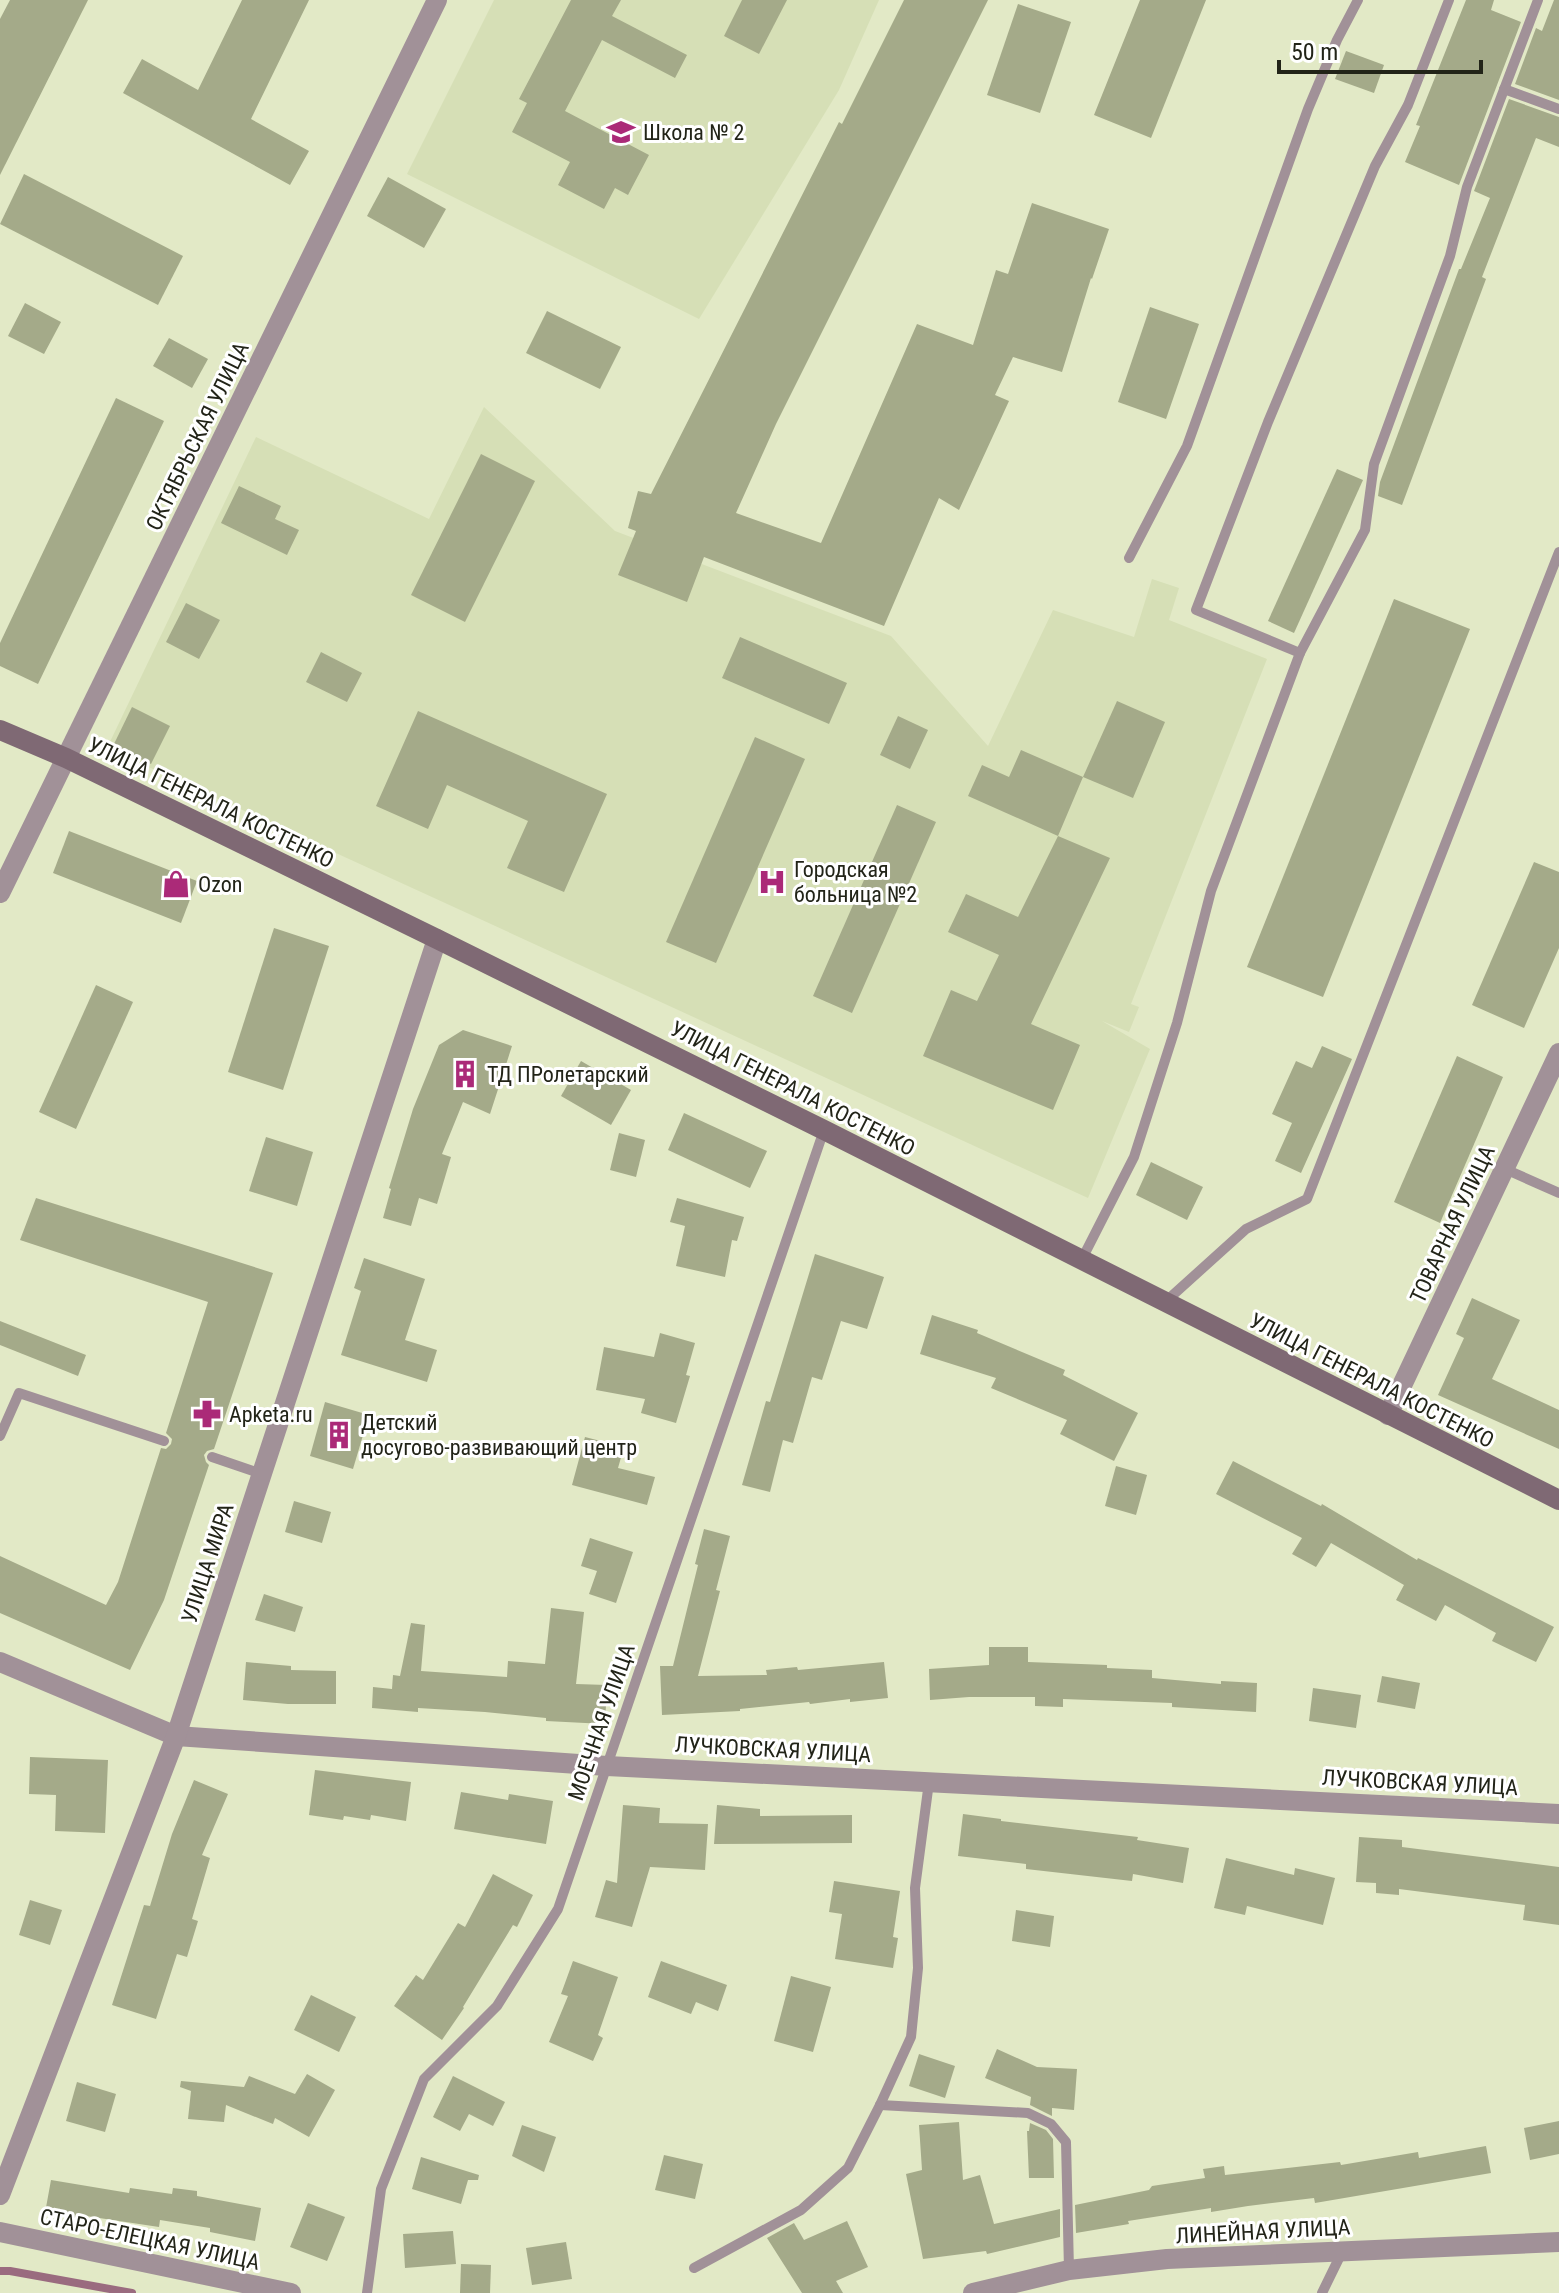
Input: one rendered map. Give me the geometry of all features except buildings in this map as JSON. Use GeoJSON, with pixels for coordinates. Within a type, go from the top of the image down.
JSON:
{"type":"FeatureCollection","features":[{"type":"Feature","properties":{"kind":"main road","name":"УЛИЦА ГЕНЕРАЛА КОСТЕНКО"},"geometry":{"type":"LineString","coordinates":[[0,730],[66,758],[824,1130],[1559,1500]]}},
{"type":"Feature","properties":{"kind":"street","name":"ОКТЯБРЬСКАЯ УЛИЦА"},"geometry":{"type":"LineString","coordinates":[[0,893],[437,0]]}},
{"type":"Feature","properties":{"kind":"street","name":"УЛИЦА МИРА"},"geometry":{"type":"LineString","coordinates":[[0,2195],[176,1736],[437,939]]}},
{"type":"Feature","properties":{"kind":"street","name":"ТОВАРНАЯ УЛИЦА"},"geometry":{"type":"LineString","coordinates":[[1388,1415],[1559,1053]]}},
{"type":"Feature","properties":{"kind":"street","name":"ЛУЧКОВСКАЯ УЛИЦА"},"geometry":{"type":"LineString","coordinates":[[0,1662],[176,1736],[607,1766],[1559,1814]]}},
{"type":"Feature","properties":{"kind":"street","name":"СТАРО-ЕЛЕЦКАЯ УЛИЦА"},"geometry":{"type":"LineString","coordinates":[[0,2232],[291,2293]]}},
{"type":"Feature","properties":{"kind":"street","name":"ЛИНЕЙНАЯ УЛИЦА"},"geometry":{"type":"LineString","coordinates":[[973,2293],[1069,2270],[1167,2259],[1559,2242]]}},
{"type":"Feature","properties":{"kind":"lane"},"geometry":{"type":"LineString","coordinates":[[1129,558],[1187,446],[1308,109],[1337,40],[1358,0]]}},
{"type":"Feature","properties":{"kind":"lane"},"geometry":{"type":"LineString","coordinates":[[1300,653],[1196,610],[1268,422],[1375,166],[1408,105],[1449,0]]}},
{"type":"Feature","properties":{"kind":"lane"},"geometry":{"type":"LineString","coordinates":[[1081,1261],[1134,1157],[1177,1023],[1211,891],[1300,653],[1365,530],[1374,464],[1450,256],[1467,187],[1538,0]]}},
{"type":"Feature","properties":{"kind":"lane"},"geometry":{"type":"LineString","coordinates":[[1504,89],[1559,109]]}},
{"type":"Feature","properties":{"kind":"lane"},"geometry":{"type":"LineString","coordinates":[[1164,1303],[1246,1229],[1307,1199],[1559,552]]}},
{"type":"Feature","properties":{"kind":"lane","name":"МОЕЧНАЯ УЛИЦА"},"geometry":{"type":"LineString","coordinates":[[367,2293],[381,2189],[424,2079],[497,2006],[558,1909],[824,1130]]}},
{"type":"Feature","properties":{"kind":"lane"},"geometry":{"type":"LineString","coordinates":[[1505,1169],[1559,1193]]}},
{"type":"Feature","properties":{"kind":"lane"},"geometry":{"type":"LineString","coordinates":[[0,1436],[19,1393],[164,1441]]}},
{"type":"Feature","properties":{"kind":"lane"},"geometry":{"type":"LineString","coordinates":[[212,1457],[262,1474]]}},
{"type":"Feature","properties":{"kind":"lane"},"geometry":{"type":"LineString","coordinates":[[694,2268],[801,2210],[848,2168],[880,2105],[911,2037],[918,1968],[915,1888],[929,1780]]}},
{"type":"Feature","properties":{"kind":"lane"},"geometry":{"type":"LineString","coordinates":[[880,2105],[1028,2113],[1051,2124],[1066,2142],[1069,2270]]}},
{"type":"Feature","properties":{"kind":"lane"},"geometry":{"type":"LineString","coordinates":[[1322,2293],[1342,2251]]}},
{"type":"Feature","properties":{"kind":"shaded area","name":"Школа № 2"},"geometry":{"type":"Polygon","coordinates":[[[494,0],[879,0],[839,90],[699,319],[407,174],[494,0]]]}},
{"type":"Feature","properties":{"kind":"shaded area","name":"Городская больница №2"},"geometry":{"type":"Polygon","coordinates":[[[484,407],[615,531],[891,636],[988,746],[1053,610],[1134,637],[1152,579],[1179,588],[1169,620],[1267,659],[1131,1004],[1139,1007],[1129,1032],[1102,1021],[1150,1049],[1088,1198],[107,748],[256,437],[429,519],[484,407]]]}},
{"type":"Feature","properties":{"kind":"waterway"},"geometry":{"type":"LineString","coordinates":[[0,2271],[132,2293]]}},
{"type":"Feature","properties":{"kind":"place","name":"Школа № 2"},"geometry":{"type":"Point","coordinates":[621,132]}},
{"type":"Feature","properties":{"kind":"place","name":"Городская больница №2"},"geometry":{"type":"Point","coordinates":[772,882]}},
{"type":"Feature","properties":{"kind":"place","name":"Ozon"},"geometry":{"type":"Point","coordinates":[176,884]}},
{"type":"Feature","properties":{"kind":"place","name":"ТД ПРолетарский"},"geometry":{"type":"Point","coordinates":[465,1074]}},
{"type":"Feature","properties":{"kind":"place","name":"Apketa.ru"},"geometry":{"type":"Point","coordinates":[207,1414]}},
{"type":"Feature","properties":{"kind":"place","name":"Детский досугово-развивающий центр"},"geometry":{"type":"Point","coordinates":[339,1435]}}]}
